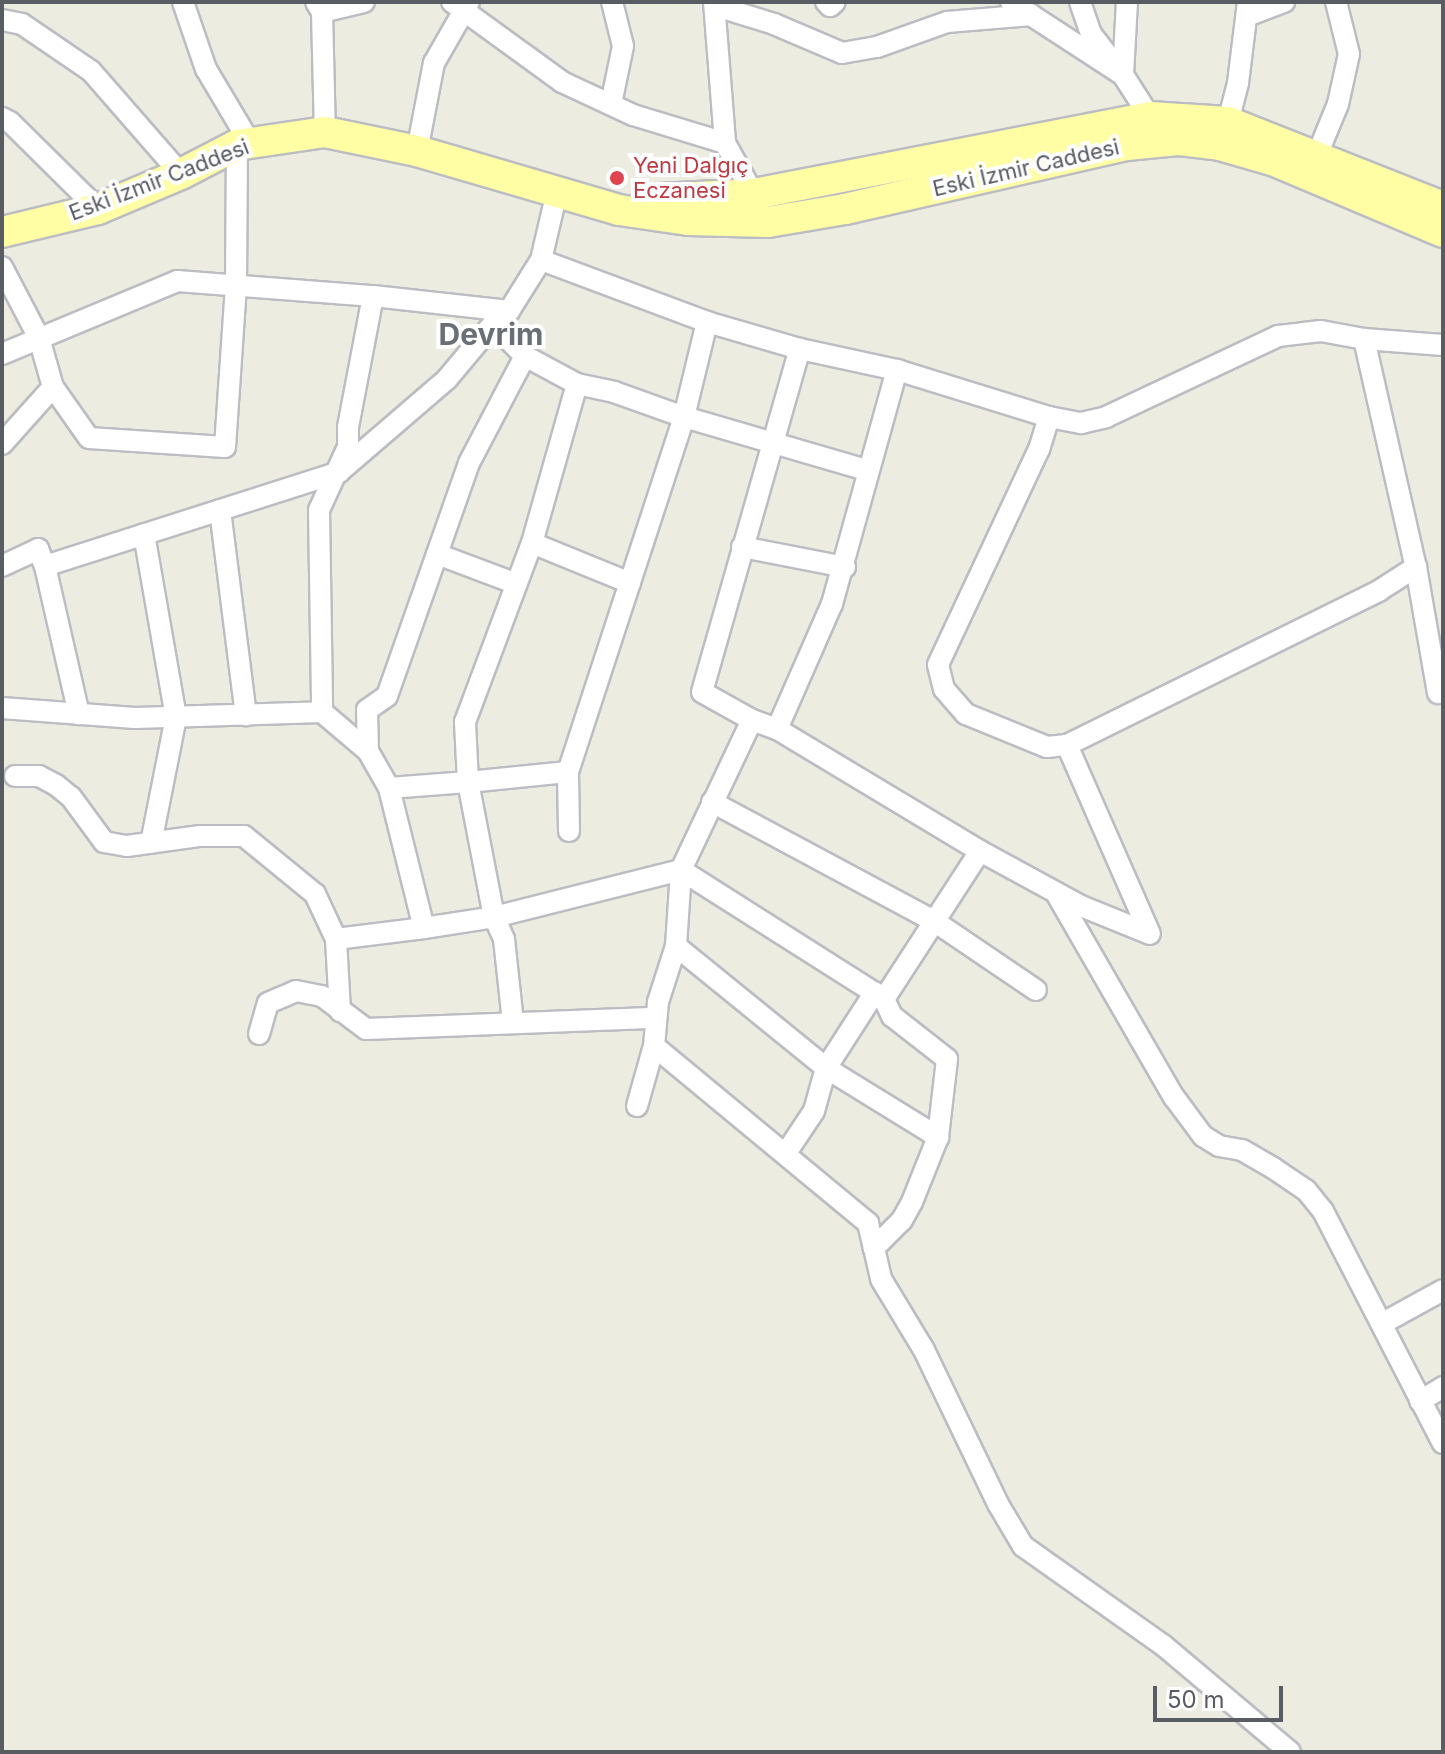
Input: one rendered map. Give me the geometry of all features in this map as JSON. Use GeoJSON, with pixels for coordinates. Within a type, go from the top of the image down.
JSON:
{"type":"FeatureCollection","features":[{"type":"Feature","properties":{"kind":"main road","name":"Eski İzmir Caddesi"},"geometry":{"type":"LineString","coordinates":[[597,202],[623,198],[691,200],[754,194],[1150,117],[1228,122],[1443,207]]}},
{"type":"Feature","properties":{"kind":"main road","name":"Eski İzmir Caddesi"},"geometry":{"type":"LineString","coordinates":[[2,232],[98,209],[244,144],[325,132],[417,151],[619,210],[688,220],[768,222],[845,209],[1127,145],[1178,140],[1220,145],[1275,161],[1443,232]]}},
{"type":"Feature","properties":{"kind":"street"},"geometry":{"type":"LineString","coordinates":[[21,2],[12,22],[91,71],[181,174]]}},
{"type":"Feature","properties":{"kind":"street"},"geometry":{"type":"LineString","coordinates":[[2,267],[39,338],[53,387],[89,438],[225,447],[244,144],[206,69],[183,2]]}},
{"type":"Feature","properties":{"kind":"street"},"geometry":{"type":"LineString","coordinates":[[325,132],[319,7],[364,2]]}},
{"type":"Feature","properties":{"kind":"street"},"geometry":{"type":"LineString","coordinates":[[611,104],[623,46],[612,2]]}},
{"type":"Feature","properties":{"kind":"street"},"geometry":{"type":"LineString","coordinates":[[826,2],[830,6],[835,2]]}},
{"type":"Feature","properties":{"kind":"street"},"geometry":{"type":"LineString","coordinates":[[1011,2],[1123,75]]}},
{"type":"Feature","properties":{"kind":"street"},"geometry":{"type":"LineString","coordinates":[[1080,2],[1091,34],[1150,117]]}},
{"type":"Feature","properties":{"kind":"street"},"geometry":{"type":"LineString","coordinates":[[1123,75],[1127,2]]}},
{"type":"Feature","properties":{"kind":"street"},"geometry":{"type":"LineString","coordinates":[[1228,122],[1238,83],[1248,9],[1284,2]]}},
{"type":"Feature","properties":{"kind":"street"},"geometry":{"type":"LineString","coordinates":[[1317,155],[1338,104],[1349,54],[1336,2]]}},
{"type":"Feature","properties":{"kind":"street"},"geometry":{"type":"LineString","coordinates":[[768,222],[725,143],[715,4],[774,24],[842,53],[877,47],[947,22],[1032,15]]}},
{"type":"Feature","properties":{"kind":"street"},"geometry":{"type":"LineString","coordinates":[[417,151],[434,63],[461,5],[562,82],[633,115],[725,143]]}},
{"type":"Feature","properties":{"kind":"street"},"geometry":{"type":"LineString","coordinates":[[2,118],[10,122],[98,209]]}},
{"type":"Feature","properties":{"kind":"street"},"geometry":{"type":"LineString","coordinates":[[45,566],[339,472],[447,379],[501,317],[541,260],[557,192]]}},
{"type":"Feature","properties":{"kind":"street"},"geometry":{"type":"LineString","coordinates":[[541,260],[707,322],[800,349],[897,370],[1049,417],[1081,423],[1106,417],[1278,336],[1321,331],[1364,339],[1443,345]]}},
{"type":"Feature","properties":{"kind":"street"},"geometry":{"type":"LineString","coordinates":[[2,354],[177,281],[373,296],[501,317],[525,356],[577,384],[614,392],[684,417],[867,470]]}},
{"type":"Feature","properties":{"kind":"street"},"geometry":{"type":"LineString","coordinates":[[322,712],[319,510],[348,447],[348,427],[373,296]]}},
{"type":"Feature","properties":{"kind":"street"},"geometry":{"type":"LineString","coordinates":[[569,831],[568,772],[684,417],[707,322]]}},
{"type":"Feature","properties":{"kind":"street"},"geometry":{"type":"LineString","coordinates":[[1364,339],[1416,567],[1438,693]]}},
{"type":"Feature","properties":{"kind":"street"},"geometry":{"type":"LineString","coordinates":[[800,349],[702,692],[752,720],[777,729],[1056,893],[1150,934],[1067,745]]}},
{"type":"Feature","properties":{"kind":"street"},"geometry":{"type":"LineString","coordinates":[[368,751],[367,710],[387,696],[469,463],[525,356]]}},
{"type":"Feature","properties":{"kind":"street"},"geometry":{"type":"LineString","coordinates":[[777,729],[845,567],[867,470],[897,370]]}},
{"type":"Feature","properties":{"kind":"street"},"geometry":{"type":"LineString","coordinates":[[513,1022],[504,939],[494,917],[468,782],[465,722],[532,543],[577,384]]}},
{"type":"Feature","properties":{"kind":"street"},"geometry":{"type":"LineString","coordinates":[[2,444],[53,387]]}},
{"type":"Feature","properties":{"kind":"street"},"geometry":{"type":"LineString","coordinates":[[1049,417],[1039,449],[938,665],[944,689],[966,714],[1047,747],[1067,745],[1380,590],[1416,567]]}},
{"type":"Feature","properties":{"kind":"street"},"geometry":{"type":"LineString","coordinates":[[220,510],[246,715]]}},
{"type":"Feature","properties":{"kind":"street"},"geometry":{"type":"LineString","coordinates":[[144,534],[176,717],[151,843]]}},
{"type":"Feature","properties":{"kind":"street"},"geometry":{"type":"LineString","coordinates":[[532,543],[630,583]]}},
{"type":"Feature","properties":{"kind":"street"},"geometry":{"type":"LineString","coordinates":[[742,547],[845,567]]}},
{"type":"Feature","properties":{"kind":"street"},"geometry":{"type":"LineString","coordinates":[[2,566],[38,549],[45,566],[79,714]]}},
{"type":"Feature","properties":{"kind":"street"},"geometry":{"type":"LineString","coordinates":[[437,554],[517,584]]}},
{"type":"Feature","properties":{"kind":"street"},"geometry":{"type":"LineString","coordinates":[[2,708],[176,717],[322,712],[368,751],[389,788],[424,928]]}},
{"type":"Feature","properties":{"kind":"street"},"geometry":{"type":"LineString","coordinates":[[637,1106],[676,946],[681,870],[752,720]]}},
{"type":"Feature","properties":{"kind":"street"},"geometry":{"type":"LineString","coordinates":[[389,788],[568,772]]}},
{"type":"Feature","properties":{"kind":"street"},"geometry":{"type":"LineString","coordinates":[[15,776],[39,776],[56,785],[71,797],[104,842],[127,846],[200,836],[244,836],[315,894],[336,939],[340,1011]]}},
{"type":"Feature","properties":{"kind":"street"},"geometry":{"type":"LineString","coordinates":[[712,802],[934,921],[1036,990]]}},
{"type":"Feature","properties":{"kind":"street"},"geometry":{"type":"LineString","coordinates":[[786,1153],[814,1111],[826,1068],[934,921],[980,851]]}},
{"type":"Feature","properties":{"kind":"street"},"geometry":{"type":"LineString","coordinates":[[336,939],[494,917],[681,870],[880,996],[892,1016],[947,1059],[938,1137],[902,1220],[874,1248]]}},
{"type":"Feature","properties":{"kind":"street"},"geometry":{"type":"LineString","coordinates":[[1056,893],[1174,1097],[1203,1136],[1219,1146],[1242,1150],[1306,1190],[1329,1221],[1443,1443]]}},
{"type":"Feature","properties":{"kind":"street"},"geometry":{"type":"LineString","coordinates":[[676,946],[826,1068],[938,1137]]}},
{"type":"Feature","properties":{"kind":"street"},"geometry":{"type":"LineString","coordinates":[[259,1034],[268,1003],[296,991],[322,996],[366,1029],[656,1018]]}},
{"type":"Feature","properties":{"kind":"street"},"geometry":{"type":"LineString","coordinates":[[654,1046],[868,1223],[881,1279],[924,1350],[971,1450],[1023,1546],[1163,1645],[1290,1752]]}},
{"type":"Feature","properties":{"kind":"street"},"geometry":{"type":"LineString","coordinates":[[1383,1323],[1443,1290]]}},
{"type":"Feature","properties":{"kind":"street"},"geometry":{"type":"LineString","coordinates":[[1420,1401],[1443,1387]]}},
{"type":"Feature","properties":{"kind":"place","name":"Yeni Dalgıç Eczanesi"},"geometry":{"type":"Point","coordinates":[617,178]}},
{"type":"Feature","properties":{"kind":"district","name":"Devrim"},"geometry":{"type":"Point","coordinates":[491,334]}}]}
